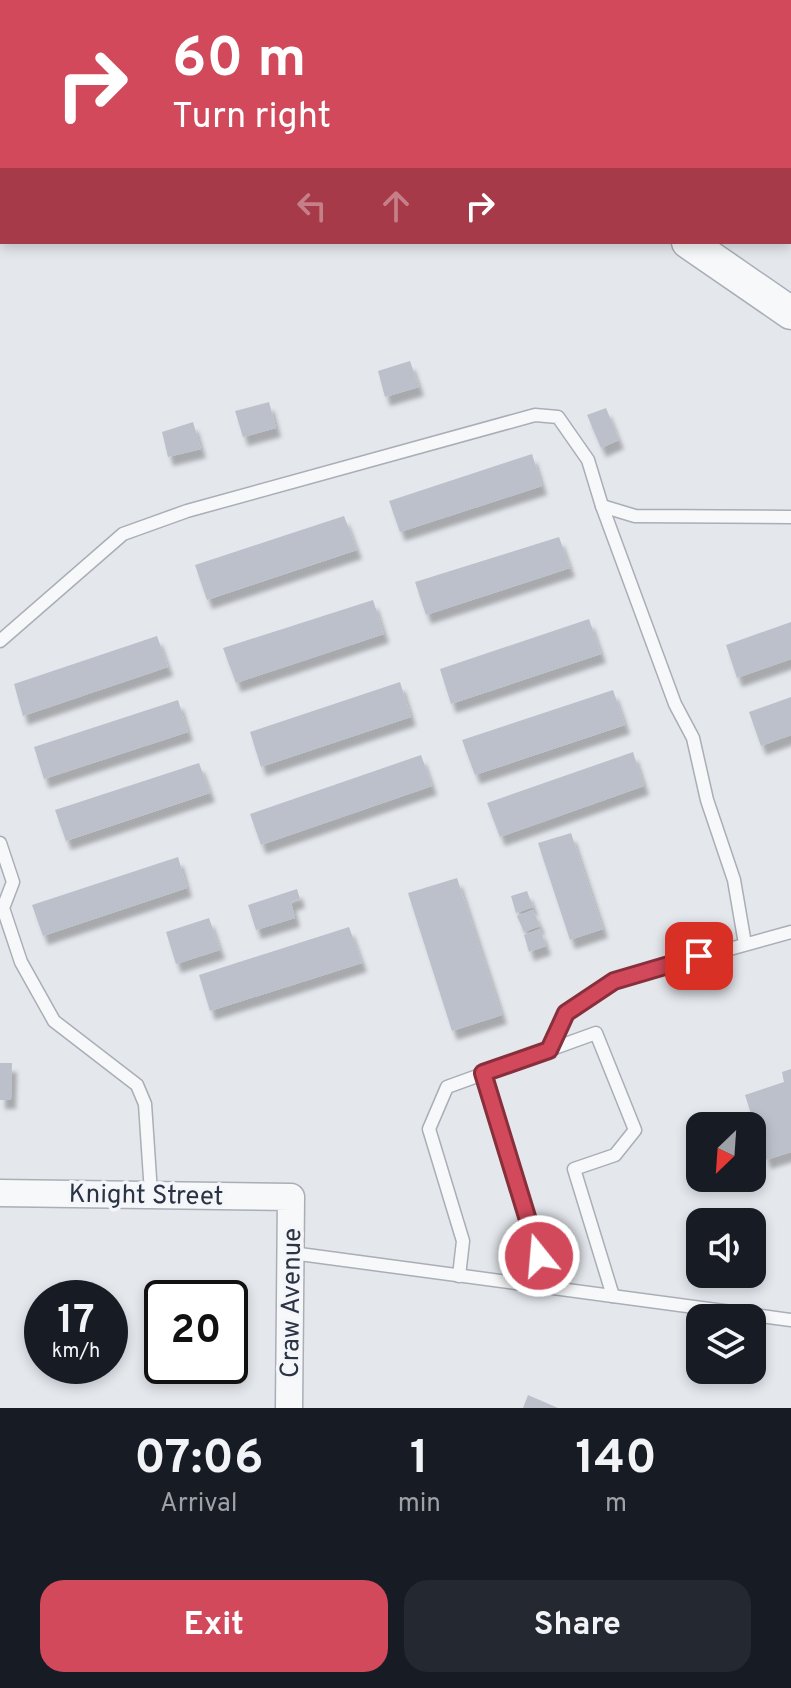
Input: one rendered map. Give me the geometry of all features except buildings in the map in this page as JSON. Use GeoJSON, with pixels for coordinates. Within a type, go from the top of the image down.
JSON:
{"type":"FeatureCollection","features":[{"type":"Feature","properties":{"kind":"street"},"geometry":{"type":"LineString","coordinates":[[691,244],[791,313]]}},
{"type":"Feature","properties":{"kind":"street","name":"Knight Street"},"geometry":{"type":"LineString","coordinates":[[0,1193],[291,1197]]}},
{"type":"Feature","properties":{"kind":"street","name":"Craw Avenue"},"geometry":{"type":"LineString","coordinates":[[289,1408],[291,1197]]}},
{"type":"Feature","properties":{"kind":"lane"},"geometry":{"type":"LineString","coordinates":[[0,641],[123,534],[187,511],[535,415],[558,417],[588,460],[675,704],[693,738],[707,800],[734,880],[745,944]]}},
{"type":"Feature","properties":{"kind":"lane"},"geometry":{"type":"LineString","coordinates":[[602,506],[635,516],[791,517]]}},
{"type":"Feature","properties":{"kind":"lane"},"geometry":{"type":"LineString","coordinates":[[0,843],[13,882],[3,908],[21,962],[54,1021],[137,1085],[141,1094],[146,1115],[151,1193]]}},
{"type":"Feature","properties":{"kind":"lane"},"geometry":{"type":"LineString","coordinates":[[549,1050],[566,1013],[614,981],[791,932]]}},
{"type":"Feature","properties":{"kind":"lane"},"geometry":{"type":"LineString","coordinates":[[459,1276],[463,1241],[429,1129],[447,1087],[596,1033],[635,1130],[615,1155],[574,1169],[613,1296]]}},
{"type":"Feature","properties":{"kind":"lane"},"geometry":{"type":"LineString","coordinates":[[483,1073],[548,1286]]}},
{"type":"Feature","properties":{"kind":"lane"},"geometry":{"type":"LineString","coordinates":[[292,1253],[791,1320]]}},
{"type":"Feature","properties":{"kind":"route"},"geometry":{"type":"LineString","coordinates":[[539,1256],[483,1073],[549,1050],[566,1013],[614,981],[699,956]]}}]}
